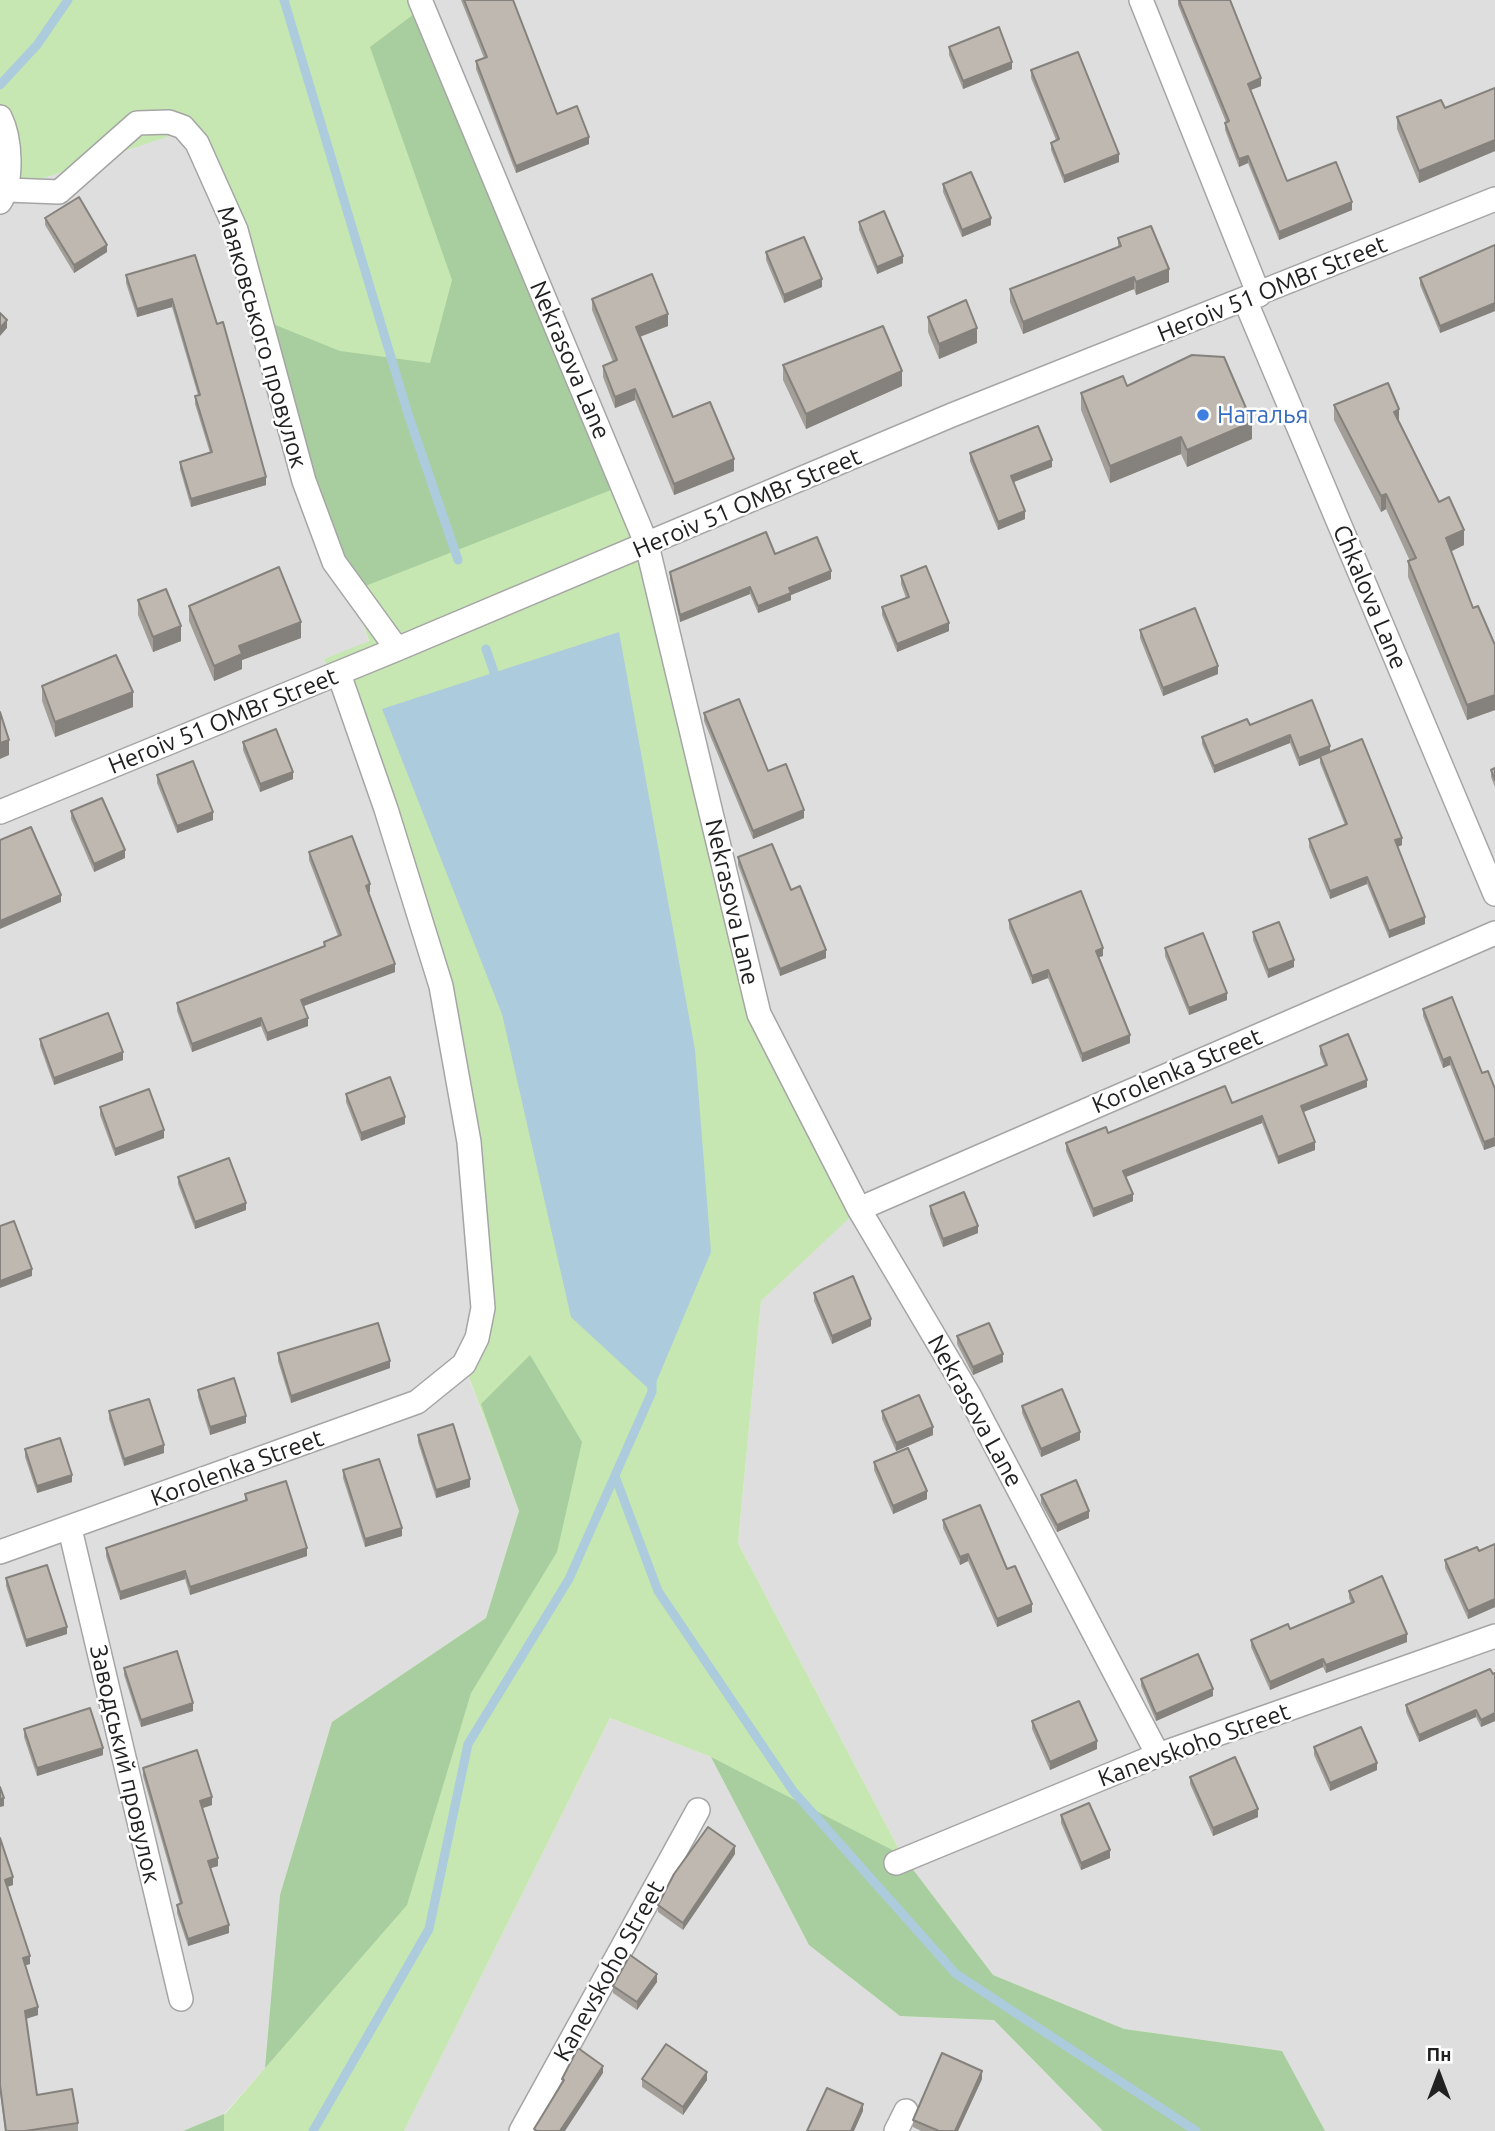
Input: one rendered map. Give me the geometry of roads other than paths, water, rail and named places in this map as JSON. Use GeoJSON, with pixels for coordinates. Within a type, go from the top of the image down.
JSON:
{"type":"FeatureCollection","features":[{"type":"Feature","properties":{"kind":"street","name":"Nekrasova Lane"},"geometry":{"type":"LineString","coordinates":[[420,0],[647,545],[759,1014],[859,1209],[969,1395],[1158,1755]]}},
{"type":"Feature","properties":{"kind":"street","name":"Chkalova Lane"},"geometry":{"type":"LineString","coordinates":[[1141,0],[1252,298],[1495,894]]}},
{"type":"Feature","properties":{"kind":"street"},"geometry":{"type":"LineString","coordinates":[[0,117],[6,130],[4,196]]}},
{"type":"Feature","properties":{"kind":"street","name":"Маяковського провулок"},"geometry":{"type":"LineString","coordinates":[[4,196],[59,192],[137,123],[169,122],[183,127],[197,143],[236,230],[304,481],[334,562],[397,649]]}},
{"type":"Feature","properties":{"kind":"street","name":"Heroiv 51 OMBr Street"},"geometry":{"type":"LineString","coordinates":[[0,811],[339,674],[951,415],[1252,298],[1495,199]]}},
{"type":"Feature","properties":{"kind":"street","name":"Korolenka Street"},"geometry":{"type":"LineString","coordinates":[[0,1552],[417,1402],[464,1364],[477,1338],[483,1308],[469,1142],[441,986],[390,822],[339,674]]}},
{"type":"Feature","properties":{"kind":"street","name":"Korolenka Street"},"geometry":{"type":"LineString","coordinates":[[859,1209],[1495,933]]}},
{"type":"Feature","properties":{"kind":"street","name":"Заводський провулок"},"geometry":{"type":"LineString","coordinates":[[69,1529],[181,1999]]}},
{"type":"Feature","properties":{"kind":"street","name":"Kanevskoho Street"},"geometry":{"type":"LineString","coordinates":[[896,1863],[1158,1755],[1495,1636]]}},
{"type":"Feature","properties":{"kind":"street","name":"Kanevskoho Street"},"geometry":{"type":"LineString","coordinates":[[520,2131],[698,1810]]}},
{"type":"Feature","properties":{"kind":"water"},"geometry":{"type":"Polygon","coordinates":[[[619,632],[695,1050],[711,1252],[652,1392],[571,1317],[502,1014],[382,709],[619,632]]]}},
{"type":"Feature","properties":{"kind":"waterway"},"geometry":{"type":"LineString","coordinates":[[0,85],[37,45],[68,0]]}},
{"type":"Feature","properties":{"kind":"waterway"},"geometry":{"type":"LineString","coordinates":[[284,0],[408,414],[458,560]]}},
{"type":"Feature","properties":{"kind":"waterway"},"geometry":{"type":"LineString","coordinates":[[486,649],[498,684]]}},
{"type":"Feature","properties":{"kind":"waterway"},"geometry":{"type":"LineString","coordinates":[[313,2131],[429,1929],[468,1744],[569,1579],[652,1392],[652,1381]]}},
{"type":"Feature","properties":{"kind":"waterway"},"geometry":{"type":"LineString","coordinates":[[615,1476],[658,1591],[793,1791],[956,1974],[1196,2131]]}},
{"type":"Feature","properties":{"kind":"place","name":"Наталья"},"geometry":{"type":"Point","coordinates":[1203,415]}}]}
